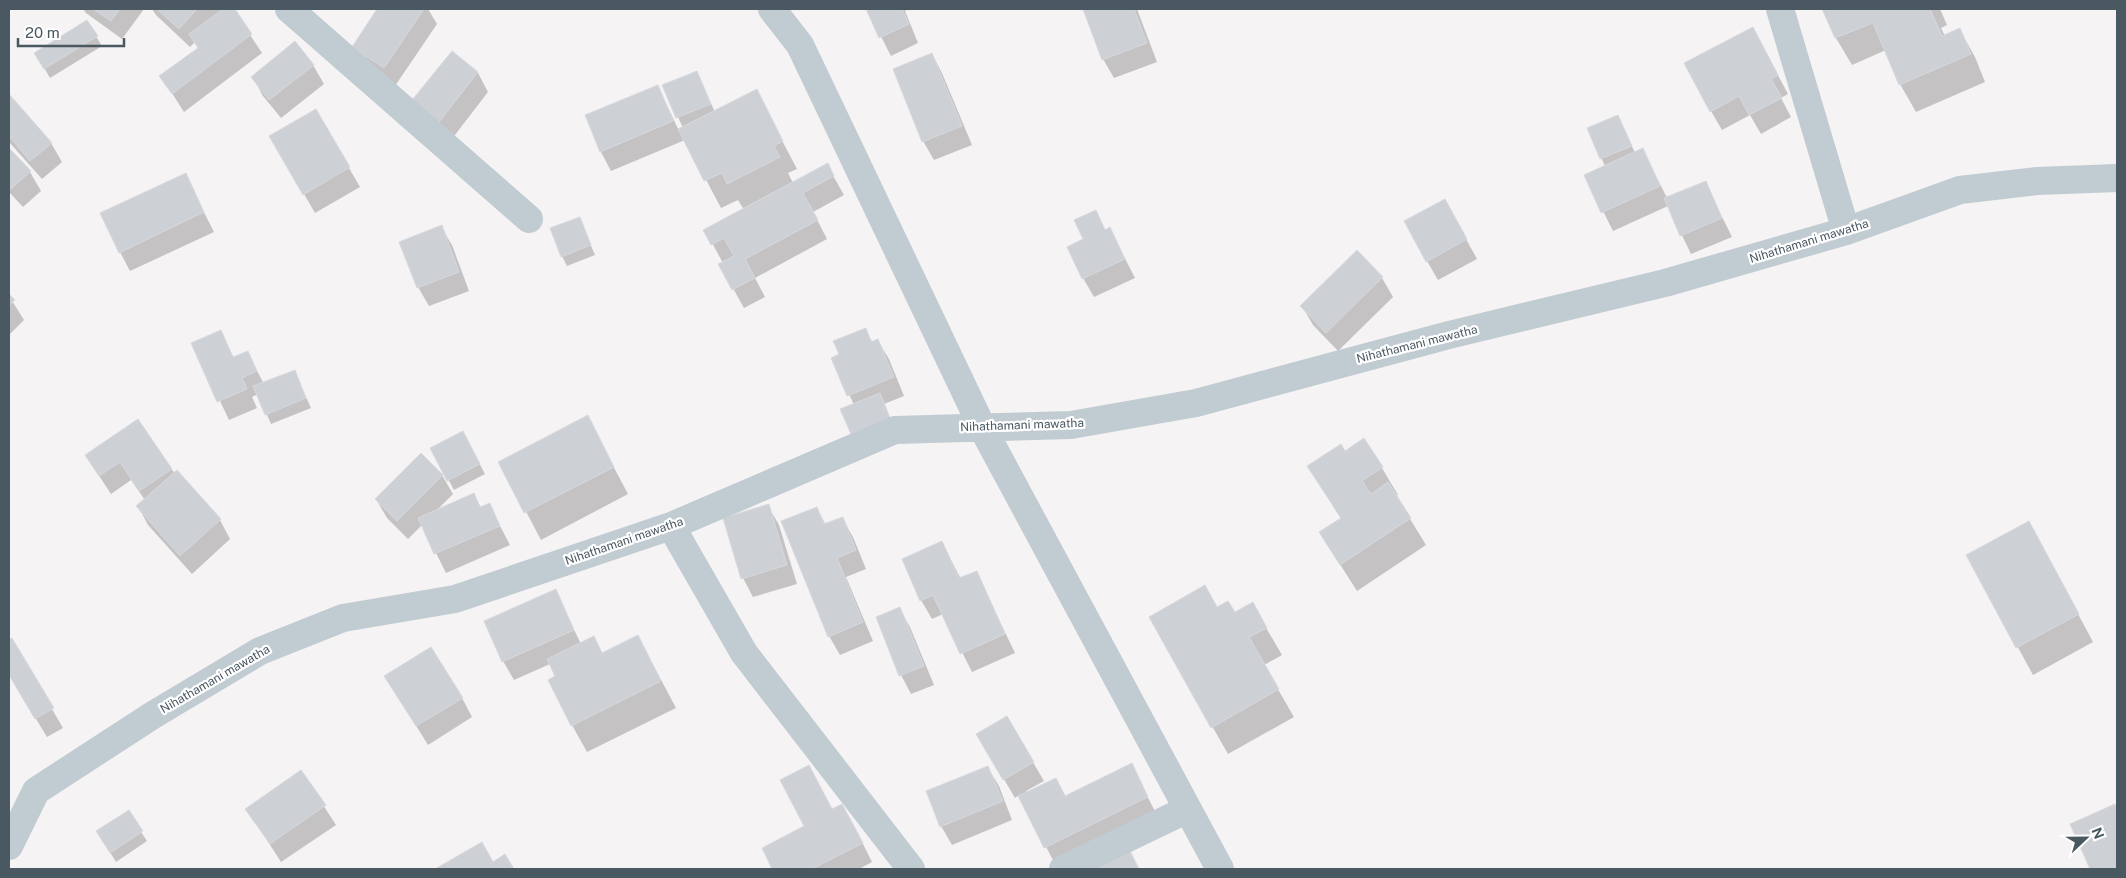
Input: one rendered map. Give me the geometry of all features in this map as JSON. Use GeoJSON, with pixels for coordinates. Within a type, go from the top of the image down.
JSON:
{"type":"FeatureCollection","features":[{"type":"Feature","properties":{"kind":"street"},"geometry":{"type":"LineString","coordinates":[[289,9],[529,219]]}},
{"type":"Feature","properties":{"kind":"street"},"geometry":{"type":"LineString","coordinates":[[772,9],[800,45],[982,426],[1186,810],[1220,869]]}},
{"type":"Feature","properties":{"kind":"street"},"geometry":{"type":"LineString","coordinates":[[1780,9],[1846,231]]}},
{"type":"Feature","properties":{"kind":"street","name":"Nihathamani mawatha"},"geometry":{"type":"LineString","coordinates":[[9,846],[36,791],[153,715],[260,651],[343,618],[454,599],[671,526],[895,430],[982,426],[1071,425],[1196,403],[1449,335],[1665,283],[1846,231],[1960,190],[2036,181],[2117,178]]}},
{"type":"Feature","properties":{"kind":"street"},"geometry":{"type":"LineString","coordinates":[[671,526],[744,653],[911,869]]}},
{"type":"Feature","properties":{"kind":"street"},"geometry":{"type":"LineString","coordinates":[[1063,869],[1186,810]]}},
{"type":"Feature","properties":{"kind":"building"},"geometry":{"type":"Polygon","coordinates":[[[93,9],[120,9],[111,21],[93,9]]]}},
{"type":"Feature","properties":{"kind":"building"},"geometry":{"type":"Polygon","coordinates":[[[157,9],[197,9],[179,29],[157,9]]]}},
{"type":"Feature","properties":{"kind":"building"},"geometry":{"type":"Polygon","coordinates":[[[223,9],[235,9],[252,34],[172,94],[159,76],[198,48],[189,34],[223,9]]]}},
{"type":"Feature","properties":{"kind":"building"},"geometry":{"type":"Polygon","coordinates":[[[377,9],[424,9],[384,68],[352,47],[377,9]]]}},
{"type":"Feature","properties":{"kind":"building"},"geometry":{"type":"Polygon","coordinates":[[[866,9],[902,9],[909,24],[879,38],[866,9]]]}},
{"type":"Feature","properties":{"kind":"building"},"geometry":{"type":"Polygon","coordinates":[[[1083,9],[1134,9],[1147,43],[1102,60],[1083,9]]]}},
{"type":"Feature","properties":{"kind":"building"},"geometry":{"type":"Polygon","coordinates":[[[1822,9],[1930,9],[1942,36],[1960,28],[1971,54],[1899,85],[1873,23],[1835,38],[1822,9]]]}},
{"type":"Feature","properties":{"kind":"building"},"geometry":{"type":"Polygon","coordinates":[[[87,20],[98,36],[44,69],[34,53],[87,20]]]}},
{"type":"Feature","properties":{"kind":"building"},"geometry":{"type":"Polygon","coordinates":[[[1753,27],[1778,75],[1771,79],[1782,98],[1749,115],[1739,96],[1710,112],[1684,63],[1753,27]]]}},
{"type":"Feature","properties":{"kind":"building"},"geometry":{"type":"Polygon","coordinates":[[[295,41],[314,65],[269,100],[251,77],[295,41]]]}},
{"type":"Feature","properties":{"kind":"building"},"geometry":{"type":"Polygon","coordinates":[[[452,51],[478,72],[436,126],[409,104],[452,51]]]}},
{"type":"Feature","properties":{"kind":"building"},"geometry":{"type":"Polygon","coordinates":[[[932,53],[962,126],[922,142],[893,69],[932,53]]]}},
{"type":"Feature","properties":{"kind":"building"},"geometry":{"type":"Polygon","coordinates":[[[697,71],[711,104],[676,118],[662,85],[697,71]]]}},
{"type":"Feature","properties":{"kind":"building"},"geometry":{"type":"Polygon","coordinates":[[[658,85],[673,121],[600,152],[585,115],[658,85]]]}},
{"type":"Feature","properties":{"kind":"building"},"geometry":{"type":"Polygon","coordinates":[[[757,89],[783,141],[774,146],[780,157],[727,184],[722,173],[704,181],[678,129],[757,89]]]}},
{"type":"Feature","properties":{"kind":"building"},"geometry":{"type":"Polygon","coordinates":[[[9,94],[52,143],[30,161],[9,136],[9,94]]]}},
{"type":"Feature","properties":{"kind":"building"},"geometry":{"type":"Polygon","coordinates":[[[316,109],[350,167],[303,195],[269,136],[316,109]]]}},
{"type":"Feature","properties":{"kind":"building"},"geometry":{"type":"Polygon","coordinates":[[[1618,115],[1632,146],[1600,159],[1587,128],[1618,115]]]}},
{"type":"Feature","properties":{"kind":"building"},"geometry":{"type":"Polygon","coordinates":[[[9,148],[31,171],[11,189],[9,186],[9,148]]]}},
{"type":"Feature","properties":{"kind":"building"},"geometry":{"type":"Polygon","coordinates":[[[1643,148],[1660,186],[1601,213],[1584,175],[1643,148]]]}},
{"type":"Feature","properties":{"kind":"building"},"geometry":{"type":"Polygon","coordinates":[[[828,163],[834,176],[803,193],[818,220],[745,259],[755,278],[732,290],[718,264],[734,256],[724,238],[711,245],[703,230],[828,163]]]}},
{"type":"Feature","properties":{"kind":"building"},"geometry":{"type":"Polygon","coordinates":[[[186,173],[204,212],[119,253],[100,213],[186,173]]]}},
{"type":"Feature","properties":{"kind":"building"},"geometry":{"type":"Polygon","coordinates":[[[1706,181],[1722,218],[1680,236],[1664,198],[1706,181]]]}},
{"type":"Feature","properties":{"kind":"building"},"geometry":{"type":"Polygon","coordinates":[[[1445,199],[1467,239],[1426,262],[1404,221],[1445,199]]]}},
{"type":"Feature","properties":{"kind":"building"},"geometry":{"type":"Polygon","coordinates":[[[1096,210],[1105,230],[1110,227],[1125,259],[1082,279],[1067,247],[1083,239],[1074,220],[1096,210]]]}},
{"type":"Feature","properties":{"kind":"building"},"geometry":{"type":"Polygon","coordinates":[[[580,217],[591,245],[561,257],[550,228],[580,217]]]}},
{"type":"Feature","properties":{"kind":"building"},"geometry":{"type":"Polygon","coordinates":[[[442,225],[459,272],[417,288],[399,242],[442,225]]]}},
{"type":"Feature","properties":{"kind":"building"},"geometry":{"type":"Polygon","coordinates":[[[1357,250],[1383,277],[1326,333],[1300,306],[1357,250]]]}},
{"type":"Feature","properties":{"kind":"building"},"geometry":{"type":"Polygon","coordinates":[[[9,294],[15,300],[9,306],[9,294]]]}},
{"type":"Feature","properties":{"kind":"building"},"geometry":{"type":"Polygon","coordinates":[[[866,328],[871,342],[878,339],[894,377],[847,396],[831,358],[839,354],[833,341],[866,328]]]}},
{"type":"Feature","properties":{"kind":"building"},"geometry":{"type":"Polygon","coordinates":[[[221,330],[233,357],[248,351],[257,371],[242,378],[247,389],[217,402],[191,343],[221,330]]]}},
{"type":"Feature","properties":{"kind":"building"},"geometry":{"type":"Polygon","coordinates":[[[295,370],[306,398],[265,415],[253,386],[295,370]]]}},
{"type":"Feature","properties":{"kind":"building"},"geometry":{"type":"Polygon","coordinates":[[[880,393],[890,418],[851,434],[840,409],[880,393]]]}},
{"type":"Feature","properties":{"kind":"building"},"geometry":{"type":"Polygon","coordinates":[[[588,415],[614,467],[524,513],[498,462],[588,415]]]}},
{"type":"Feature","properties":{"kind":"building"},"geometry":{"type":"Polygon","coordinates":[[[138,419],[172,469],[139,491],[120,462],[99,476],[85,455],[138,419]]]}},
{"type":"Feature","properties":{"kind":"building"},"geometry":{"type":"Polygon","coordinates":[[[463,431],[480,464],[447,481],[430,448],[463,431]]]}},
{"type":"Feature","properties":{"kind":"building"},"geometry":{"type":"Polygon","coordinates":[[[1364,438],[1383,467],[1362,481],[1371,494],[1388,482],[1411,518],[1340,565],[1319,532],[1341,518],[1307,466],[1341,444],[1345,451],[1364,438]]]}},
{"type":"Feature","properties":{"kind":"building"},"geometry":{"type":"Polygon","coordinates":[[[421,453],[443,475],[397,521],[375,499],[421,453]]]}},
{"type":"Feature","properties":{"kind":"building"},"geometry":{"type":"Polygon","coordinates":[[[177,470],[221,519],[180,556],[136,506],[177,470]]]}},
{"type":"Feature","properties":{"kind":"building"},"geometry":{"type":"Polygon","coordinates":[[[474,493],[480,507],[490,503],[500,526],[434,554],[418,518],[474,493]]]}},
{"type":"Feature","properties":{"kind":"building"},"geometry":{"type":"Polygon","coordinates":[[[769,504],[787,565],[741,579],[723,518],[769,504]]]}},
{"type":"Feature","properties":{"kind":"building"},"geometry":{"type":"Polygon","coordinates":[[[817,507],[824,524],[843,517],[856,550],[837,558],[863,622],[828,637],[781,521],[817,507]]]}},
{"type":"Feature","properties":{"kind":"building"},"geometry":{"type":"Polygon","coordinates":[[[2029,521],[2079,614],[2016,648],[1966,555],[2029,521]]]}},
{"type":"Feature","properties":{"kind":"building"},"geometry":{"type":"Polygon","coordinates":[[[942,541],[959,578],[977,571],[1005,634],[960,654],[933,595],[920,601],[902,559],[942,541]]]}},
{"type":"Feature","properties":{"kind":"building"},"geometry":{"type":"Polygon","coordinates":[[[1205,585],[1217,607],[1228,601],[1235,612],[1253,602],[1267,628],[1249,637],[1279,689],[1211,728],[1149,617],[1205,585]]]}},
{"type":"Feature","properties":{"kind":"building"},"geometry":{"type":"Polygon","coordinates":[[[556,589],[574,630],[502,662],[484,621],[556,589]]]}},
{"type":"Feature","properties":{"kind":"building"},"geometry":{"type":"Polygon","coordinates":[[[900,607],[924,666],[899,676],[876,617],[900,607]]]}},
{"type":"Feature","properties":{"kind":"building"},"geometry":{"type":"Polygon","coordinates":[[[638,635],[661,681],[571,726],[548,680],[555,676],[547,659],[594,636],[602,653],[638,635]]]}},
{"type":"Feature","properties":{"kind":"building"},"geometry":{"type":"Polygon","coordinates":[[[12,638],[54,708],[35,719],[9,675],[9,640],[12,638]]]}},
{"type":"Feature","properties":{"kind":"building"},"geometry":{"type":"Polygon","coordinates":[[[431,647],[463,698],[416,726],[384,676],[431,647]]]}},
{"type":"Feature","properties":{"kind":"building"},"geometry":{"type":"Polygon","coordinates":[[[1007,716],[1034,762],[1003,780],[976,734],[1007,716]]]}},
{"type":"Feature","properties":{"kind":"building"},"geometry":{"type":"Polygon","coordinates":[[[1132,763],[1148,797],[1044,848],[1018,796],[1056,778],[1065,796],[1132,763]]]}},
{"type":"Feature","properties":{"kind":"building"},"geometry":{"type":"Polygon","coordinates":[[[809,765],[832,809],[842,804],[863,843],[812,869],[772,869],[762,848],[804,826],[780,780],[809,765]]]}},
{"type":"Feature","properties":{"kind":"building"},"geometry":{"type":"Polygon","coordinates":[[[988,766],[1003,801],[940,827],[926,791],[988,766]]]}},
{"type":"Feature","properties":{"kind":"building"},"geometry":{"type":"Polygon","coordinates":[[[301,770],[326,805],[270,844],[245,809],[301,770]]]}},
{"type":"Feature","properties":{"kind":"building"},"geometry":{"type":"Polygon","coordinates":[[[2115,804],[2117,809],[2117,869],[2090,869],[2070,824],[2115,804]]]}},
{"type":"Feature","properties":{"kind":"building"},"geometry":{"type":"Polygon","coordinates":[[[129,810],[143,831],[110,853],[96,831],[129,810]]]}},
{"type":"Feature","properties":{"kind":"building"},"geometry":{"type":"Polygon","coordinates":[[[482,842],[493,862],[505,854],[514,869],[435,869],[482,842]]]}},
{"type":"Feature","properties":{"kind":"building"},"geometry":{"type":"Polygon","coordinates":[[[1128,847],[1139,869],[1092,869],[1128,847]]]}}]}
